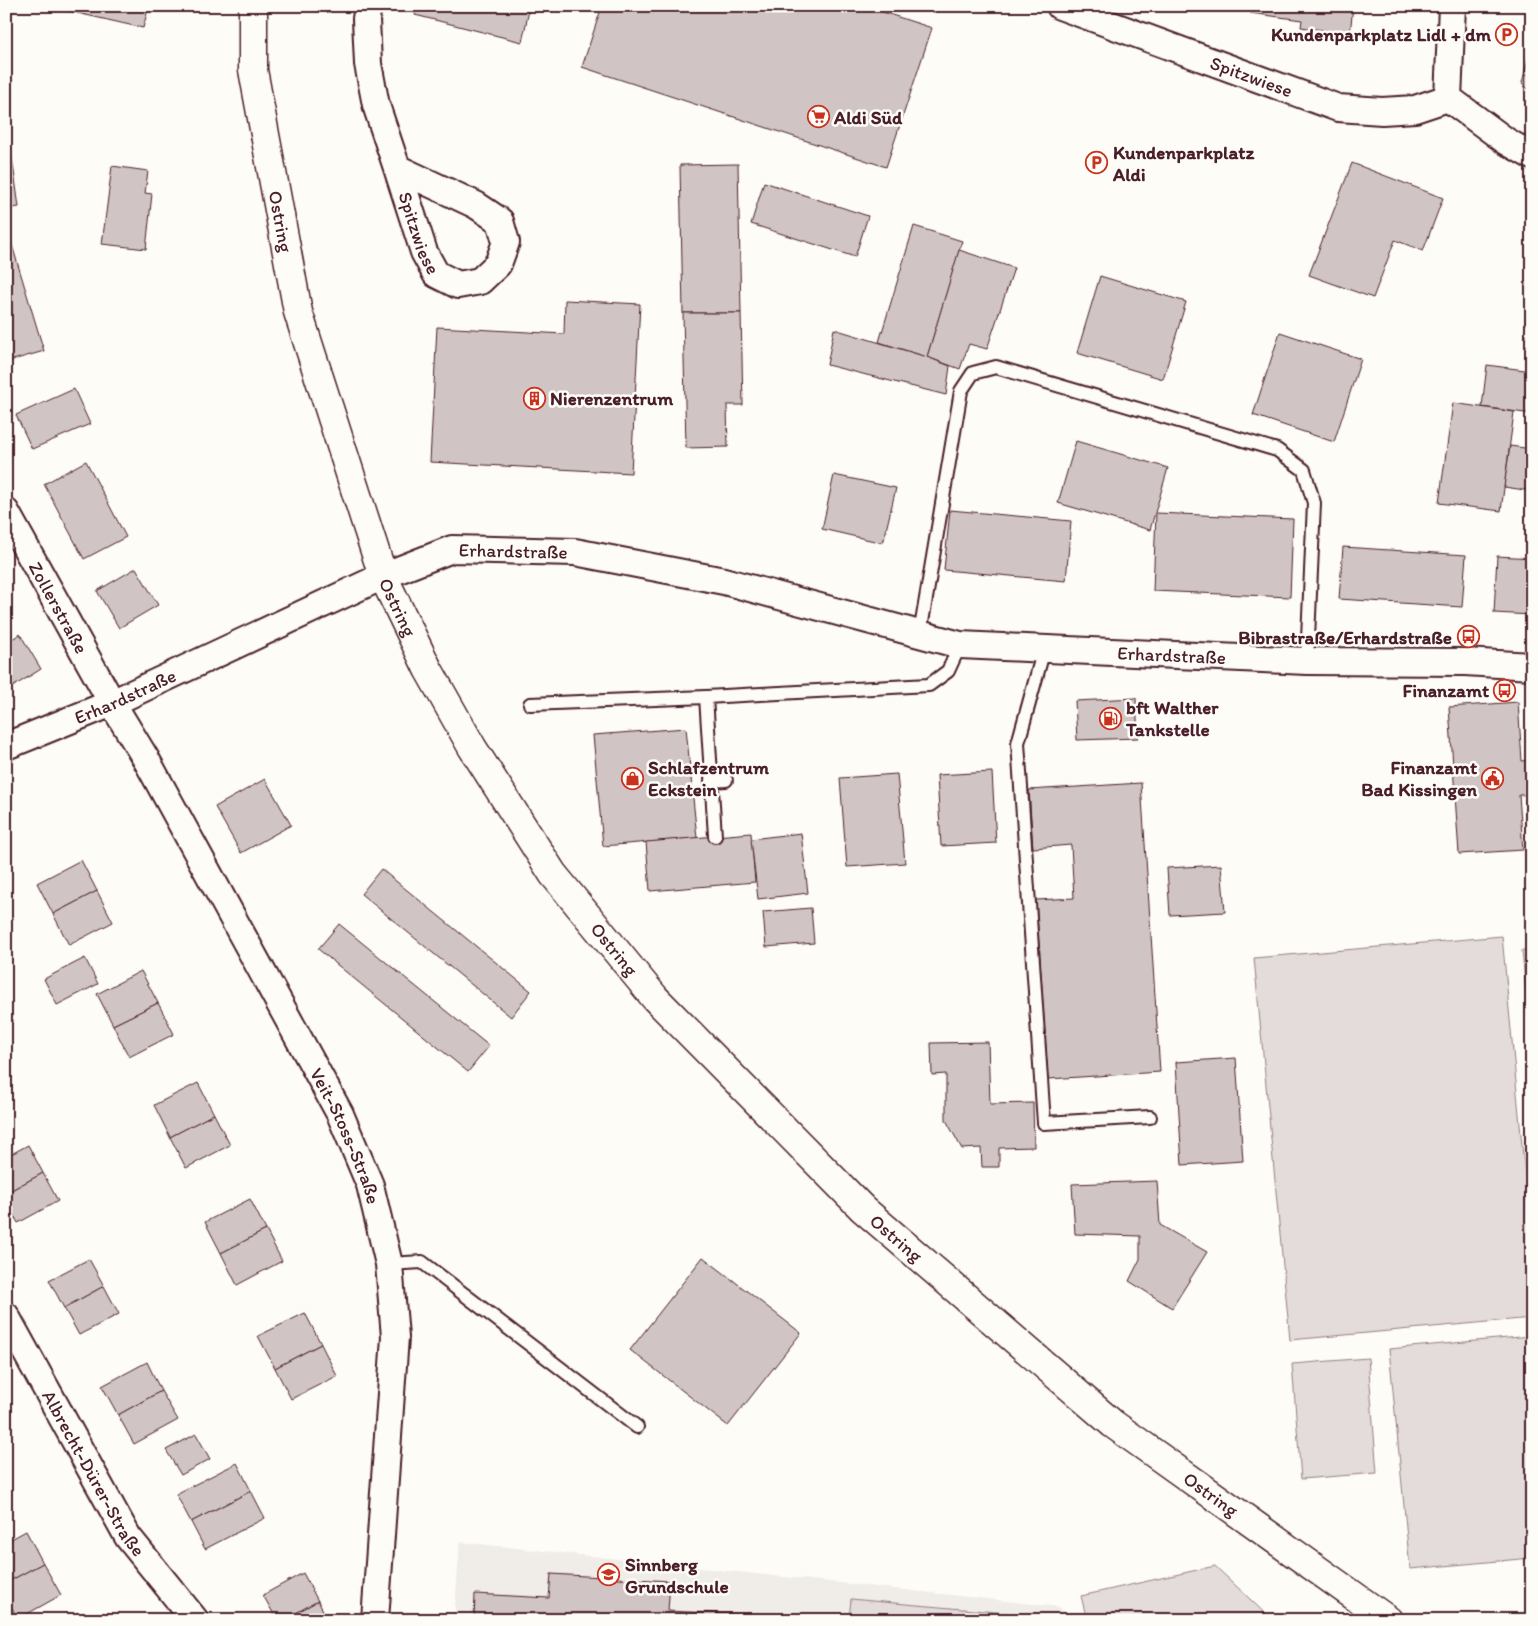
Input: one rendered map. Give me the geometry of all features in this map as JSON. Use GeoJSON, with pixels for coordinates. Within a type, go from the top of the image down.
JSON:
{"type":"FeatureCollection","features":[{"type":"Feature","properties":{"kind":"main road","name":"Ostring"},"geometry":{"type":"LineString","coordinates":[[253,6],[253,70],[298,312],[384,576],[428,670],[472,747],[553,874],[655,998],[864,1209],[1113,1424],[1388,1620]]}},
{"type":"Feature","properties":{"kind":"street","name":"Spitzwiese"},"geometry":{"type":"LineString","coordinates":[[368,6],[366,19],[368,64],[376,104],[424,252],[436,274],[458,285],[480,281],[498,264],[506,242],[500,221],[476,205],[397,168]]}},
{"type":"Feature","properties":{"kind":"street","name":"Spitzwiese"},"geometry":{"type":"LineString","coordinates":[[1060,6],[1338,108],[1382,111],[1415,109],[1448,98]]}},
{"type":"Feature","properties":{"kind":"street"},"geometry":{"type":"LineString","coordinates":[[1452,6],[1448,98],[1506,141],[1532,156]]}},
{"type":"Feature","properties":{"kind":"street","name":"Zollerstraße"},"geometry":{"type":"LineString","coordinates":[[6,512],[112,703]]}},
{"type":"Feature","properties":{"kind":"street","name":"Erhardstraße"},"geometry":{"type":"LineString","coordinates":[[6,746],[112,703],[384,576],[452,549],[575,552],[724,581],[960,645],[1307,661],[1465,662],[1532,666]]}},
{"type":"Feature","properties":{"kind":"street","name":"Veit-Stoss-Straße"},"geometry":{"type":"LineString","coordinates":[[112,703],[146,759],[340,1114],[370,1185],[389,1264],[395,1337],[375,1620]]}},
{"type":"Feature","properties":{"kind":"street","name":"Albrecht-Dürer-Straße"},"geometry":{"type":"LineString","coordinates":[[6,1316],[128,1537],[194,1620]]}},
{"type":"Feature","properties":{"kind":"lane"},"geometry":{"type":"LineString","coordinates":[[920,634],[961,391],[973,373],[996,367],[1277,450],[1304,470],[1314,503],[1307,661]]}},
{"type":"Feature","properties":{"kind":"lane"},"geometry":{"type":"LineString","coordinates":[[530,704],[929,685],[948,671],[960,645]]}},
{"type":"Feature","properties":{"kind":"lane"},"geometry":{"type":"LineString","coordinates":[[1044,649],[1018,743],[1044,1123],[1150,1117]]}},
{"type":"Feature","properties":{"kind":"lane"},"geometry":{"type":"LineString","coordinates":[[706,697],[715,836]]}},
{"type":"Feature","properties":{"kind":"lane"},"geometry":{"type":"LineString","coordinates":[[711,781],[726,780]]}},
{"type":"Feature","properties":{"kind":"lane"},"geometry":{"type":"LineString","coordinates":[[389,1264],[422,1262],[637,1427]]}},
{"type":"Feature","properties":{"kind":"shaded area"},"geometry":{"type":"Polygon","coordinates":[[[1502,936],[1532,1250],[1532,1318],[1290,1340],[1254,958],[1502,936]]]}},
{"type":"Feature","properties":{"kind":"shaded area"},"geometry":{"type":"Polygon","coordinates":[[[1522,950],[1532,950],[1532,1060],[1522,950]]]}},
{"type":"Feature","properties":{"kind":"shaded area"},"geometry":{"type":"Polygon","coordinates":[[[1530,1336],[1532,1354],[1532,1558],[1410,1569],[1389,1349],[1530,1336]]]}},
{"type":"Feature","properties":{"kind":"shaded area"},"geometry":{"type":"Polygon","coordinates":[[[1368,1358],[1377,1473],[1301,1479],[1292,1364],[1368,1358]]]}},
{"type":"Feature","properties":{"kind":"shaded area","name":"Sinnberg Grundschule"},"geometry":{"type":"Polygon","coordinates":[[[460,1542],[1060,1607],[1064,1620],[454,1620],[460,1542]]]}},
{"type":"Feature","properties":{"kind":"shaded area"},"geometry":{"type":"Polygon","coordinates":[[[1215,1566],[1272,1620],[1087,1620],[1081,1596],[1215,1566]]]}},
{"type":"Feature","properties":{"kind":"shaded area"},"geometry":{"type":"Polygon","coordinates":[[[851,1599],[1041,1616],[1041,1620],[849,1620],[851,1599]]]}},
{"type":"Feature","properties":{"kind":"building"},"geometry":{"type":"Polygon","coordinates":[[[65,6],[149,6],[143,28],[64,10],[65,6]]]}},
{"type":"Feature","properties":{"kind":"building"},"geometry":{"type":"Polygon","coordinates":[[[417,6],[530,6],[522,42],[415,15],[417,6]]]}},
{"type":"Feature","properties":{"kind":"building","name":"Aldi Süd"},"geometry":{"type":"Polygon","coordinates":[[[602,6],[864,6],[932,28],[886,167],[582,67],[602,6]]]}},
{"type":"Feature","properties":{"kind":"building"},"geometry":{"type":"Polygon","coordinates":[[[1251,6],[1353,6],[1350,34],[1301,27],[1302,20],[1250,13],[1251,6]]]}},
{"type":"Feature","properties":{"kind":"building"},"geometry":{"type":"Polygon","coordinates":[[[1532,42],[1532,93],[1522,83],[1532,42]]]}},
{"type":"Feature","properties":{"kind":"building"},"geometry":{"type":"Polygon","coordinates":[[[6,150],[11,150],[19,207],[6,209],[6,150]]]}},
{"type":"Feature","properties":{"kind":"building"},"geometry":{"type":"Polygon","coordinates":[[[1352,163],[1443,198],[1423,251],[1395,240],[1373,298],[1309,275],[1352,163]]]}},
{"type":"Feature","properties":{"kind":"building"},"geometry":{"type":"Polygon","coordinates":[[[738,164],[741,313],[683,313],[680,165],[738,164]]]}},
{"type":"Feature","properties":{"kind":"building"},"geometry":{"type":"Polygon","coordinates":[[[112,166],[148,171],[145,193],[152,194],[146,249],[102,244],[112,166]]]}},
{"type":"Feature","properties":{"kind":"building"},"geometry":{"type":"Polygon","coordinates":[[[764,182],[868,216],[855,257],[751,224],[764,182]]]}},
{"type":"Feature","properties":{"kind":"building"},"geometry":{"type":"Polygon","coordinates":[[[914,226],[962,241],[927,357],[879,342],[914,226]]]}},
{"type":"Feature","properties":{"kind":"building"},"geometry":{"type":"Polygon","coordinates":[[[9,235],[44,351],[6,362],[6,236],[9,235]]]}},
{"type":"Feature","properties":{"kind":"building"},"geometry":{"type":"Polygon","coordinates":[[[959,250],[1014,268],[987,349],[969,344],[960,369],[927,357],[959,250]]]}},
{"type":"Feature","properties":{"kind":"building"},"geometry":{"type":"Polygon","coordinates":[[[1100,276],[1186,302],[1163,379],[1077,353],[1100,276]]]}},
{"type":"Feature","properties":{"kind":"building"},"geometry":{"type":"Polygon","coordinates":[[[1532,284],[1532,325],[1526,324],[1532,284]]]}},
{"type":"Feature","properties":{"kind":"building","name":"Nierenzentrum"},"geometry":{"type":"Polygon","coordinates":[[[565,300],[640,304],[631,473],[430,462],[437,327],[564,334],[565,300]]]}},
{"type":"Feature","properties":{"kind":"building"},"geometry":{"type":"Polygon","coordinates":[[[683,313],[741,313],[743,405],[727,405],[728,447],[686,448],[683,313]]]}},
{"type":"Feature","properties":{"kind":"building"},"geometry":{"type":"Polygon","coordinates":[[[834,329],[927,357],[950,366],[946,395],[827,365],[834,329]]]}},
{"type":"Feature","properties":{"kind":"building"},"geometry":{"type":"Polygon","coordinates":[[[1280,332],[1361,359],[1334,442],[1253,415],[1280,332]]]}},
{"type":"Feature","properties":{"kind":"building"},"geometry":{"type":"Polygon","coordinates":[[[1487,365],[1532,371],[1532,414],[1482,407],[1487,365]]]}},
{"type":"Feature","properties":{"kind":"building"},"geometry":{"type":"Polygon","coordinates":[[[74,389],[90,424],[32,449],[16,415],[74,389]]]}},
{"type":"Feature","properties":{"kind":"building"},"geometry":{"type":"Polygon","coordinates":[[[1453,403],[1514,412],[1501,511],[1439,503],[1453,403]]]}},
{"type":"Feature","properties":{"kind":"building"},"geometry":{"type":"Polygon","coordinates":[[[1076,441],[1168,468],[1150,530],[1058,503],[1076,441]]]}},
{"type":"Feature","properties":{"kind":"building"},"geometry":{"type":"Polygon","coordinates":[[[1510,446],[1532,449],[1532,491],[1504,487],[1510,446]]]}},
{"type":"Feature","properties":{"kind":"building"},"geometry":{"type":"Polygon","coordinates":[[[86,461],[126,537],[84,559],[44,484],[86,461]]]}},
{"type":"Feature","properties":{"kind":"building"},"geometry":{"type":"Polygon","coordinates":[[[834,475],[896,488],[883,543],[822,529],[834,475]]]}},
{"type":"Feature","properties":{"kind":"building"},"geometry":{"type":"Polygon","coordinates":[[[950,510],[1071,521],[1066,581],[944,570],[950,510]]]}},
{"type":"Feature","properties":{"kind":"building"},"geometry":{"type":"Polygon","coordinates":[[[1156,513],[1293,519],[1290,597],[1153,591],[1156,513]]]}},
{"type":"Feature","properties":{"kind":"building"},"geometry":{"type":"Polygon","coordinates":[[[1343,547],[1466,555],[1462,607],[1339,599],[1343,547]]]}},
{"type":"Feature","properties":{"kind":"building"},"geometry":{"type":"Polygon","coordinates":[[[1497,556],[1532,558],[1532,615],[1494,613],[1497,556]]]}},
{"type":"Feature","properties":{"kind":"building"},"geometry":{"type":"Polygon","coordinates":[[[136,568],[158,605],[119,628],[97,591],[136,568]]]}},
{"type":"Feature","properties":{"kind":"building"},"geometry":{"type":"Polygon","coordinates":[[[20,634],[41,669],[6,691],[6,643],[20,634]]]}},
{"type":"Feature","properties":{"kind":"building"},"geometry":{"type":"Polygon","coordinates":[[[1136,698],[1138,738],[1077,740],[1075,701],[1136,698]]]}},
{"type":"Feature","properties":{"kind":"building","name":"Finanzamt Bad Kissingen"},"geometry":{"type":"Polygon","coordinates":[[[1518,702],[1522,761],[1532,760],[1532,794],[1519,795],[1523,850],[1459,854],[1449,707],[1518,702]]]}},
{"type":"Feature","properties":{"kind":"building"},"geometry":{"type":"Polygon","coordinates":[[[686,728],[697,838],[603,846],[593,735],[686,728]]]}},
{"type":"Feature","properties":{"kind":"building"},"geometry":{"type":"Polygon","coordinates":[[[992,772],[996,843],[941,846],[937,775],[992,772]]]}},
{"type":"Feature","properties":{"kind":"building"},"geometry":{"type":"Polygon","coordinates":[[[897,774],[905,863],[847,867],[840,778],[897,774]]]}},
{"type":"Feature","properties":{"kind":"building"},"geometry":{"type":"Polygon","coordinates":[[[265,779],[291,825],[241,853],[215,807],[265,779]]]}},
{"type":"Feature","properties":{"kind":"building"},"geometry":{"type":"Polygon","coordinates":[[[1141,783],[1160,1072],[1048,1079],[1036,900],[1074,898],[1071,845],[1033,848],[1029,790],[1141,783]]]}},
{"type":"Feature","properties":{"kind":"building"},"geometry":{"type":"Polygon","coordinates":[[[751,833],[755,882],[650,891],[646,842],[751,833]]]}},
{"type":"Feature","properties":{"kind":"building"},"geometry":{"type":"Polygon","coordinates":[[[801,833],[808,893],[758,899],[751,839],[801,833]]]}},
{"type":"Feature","properties":{"kind":"building"},"geometry":{"type":"Polygon","coordinates":[[[81,860],[97,891],[53,914],[37,883],[81,860]]]}},
{"type":"Feature","properties":{"kind":"building"},"geometry":{"type":"Polygon","coordinates":[[[1221,865],[1225,912],[1170,915],[1167,868],[1221,865]]]}},
{"type":"Feature","properties":{"kind":"building"},"geometry":{"type":"Polygon","coordinates":[[[381,869],[531,991],[511,1017],[361,894],[381,869]]]}},
{"type":"Feature","properties":{"kind":"building"},"geometry":{"type":"Polygon","coordinates":[[[97,891],[113,922],[69,945],[53,914],[97,891]]]}},
{"type":"Feature","properties":{"kind":"building"},"geometry":{"type":"Polygon","coordinates":[[[811,908],[814,943],[766,947],[763,912],[811,908]]]}},
{"type":"Feature","properties":{"kind":"building"},"geometry":{"type":"Polygon","coordinates":[[[339,924],[489,1046],[468,1072],[318,949],[339,924]]]}},
{"type":"Feature","properties":{"kind":"building"},"geometry":{"type":"Polygon","coordinates":[[[85,958],[98,984],[57,1005],[44,979],[85,958]]]}},
{"type":"Feature","properties":{"kind":"building"},"geometry":{"type":"Polygon","coordinates":[[[141,971],[158,1003],[113,1025],[97,994],[141,971]]]}},
{"type":"Feature","properties":{"kind":"building"},"geometry":{"type":"Polygon","coordinates":[[[158,1003],[174,1034],[129,1057],[113,1025],[158,1003]]]}},
{"type":"Feature","properties":{"kind":"building"},"geometry":{"type":"Polygon","coordinates":[[[988,1042],[990,1104],[1033,1103],[1034,1147],[999,1148],[999,1167],[982,1167],[981,1148],[962,1149],[946,1120],[946,1074],[932,1075],[931,1043],[988,1042]]]}},
{"type":"Feature","properties":{"kind":"building"},"geometry":{"type":"Polygon","coordinates":[[[1236,1058],[1243,1161],[1182,1165],[1176,1062],[1236,1058]]]}},
{"type":"Feature","properties":{"kind":"building"},"geometry":{"type":"Polygon","coordinates":[[[198,1083],[214,1114],[170,1137],[154,1105],[198,1083]]]}},
{"type":"Feature","properties":{"kind":"building"},"geometry":{"type":"Polygon","coordinates":[[[214,1114],[230,1145],[186,1168],[170,1137],[214,1114]]]}},
{"type":"Feature","properties":{"kind":"building"},"geometry":{"type":"Polygon","coordinates":[[[28,1145],[43,1173],[6,1193],[6,1157],[28,1145]]]}},
{"type":"Feature","properties":{"kind":"building"},"geometry":{"type":"Polygon","coordinates":[[[43,1173],[58,1201],[18,1223],[6,1201],[6,1193],[43,1173]]]}},
{"type":"Feature","properties":{"kind":"building"},"geometry":{"type":"Polygon","coordinates":[[[1157,1181],[1160,1225],[1207,1252],[1172,1308],[1129,1281],[1140,1259],[1140,1236],[1075,1234],[1072,1184],[1157,1181]]]}},
{"type":"Feature","properties":{"kind":"building"},"geometry":{"type":"Polygon","coordinates":[[[250,1199],[266,1230],[221,1253],[205,1222],[250,1199]]]}},
{"type":"Feature","properties":{"kind":"building"},"geometry":{"type":"Polygon","coordinates":[[[266,1230],[282,1261],[237,1285],[221,1253],[266,1230]]]}},
{"type":"Feature","properties":{"kind":"building"},"geometry":{"type":"Polygon","coordinates":[[[703,1257],[801,1333],[728,1426],[630,1350],[703,1257]]]}},
{"type":"Feature","properties":{"kind":"building"},"geometry":{"type":"Polygon","coordinates":[[[89,1259],[104,1286],[64,1308],[49,1280],[89,1259]]]}},
{"type":"Feature","properties":{"kind":"building"},"geometry":{"type":"Polygon","coordinates":[[[104,1286],[119,1314],[79,1335],[64,1308],[104,1286]]]}},
{"type":"Feature","properties":{"kind":"building"},"geometry":{"type":"Polygon","coordinates":[[[305,1313],[321,1344],[275,1368],[258,1336],[305,1313]]]}},
{"type":"Feature","properties":{"kind":"building"},"geometry":{"type":"Polygon","coordinates":[[[321,1344],[337,1376],[291,1399],[275,1368],[321,1344]]]}},
{"type":"Feature","properties":{"kind":"building"},"geometry":{"type":"Polygon","coordinates":[[[147,1362],[161,1391],[118,1415],[102,1386],[147,1362]]]}},
{"type":"Feature","properties":{"kind":"building"},"geometry":{"type":"Polygon","coordinates":[[[161,1391],[178,1420],[134,1444],[118,1415],[161,1391]]]}},
{"type":"Feature","properties":{"kind":"building"},"geometry":{"type":"Polygon","coordinates":[[[196,1434],[210,1459],[181,1475],[166,1450],[196,1434]]]}},
{"type":"Feature","properties":{"kind":"building"},"geometry":{"type":"Polygon","coordinates":[[[237,1463],[251,1491],[191,1522],[176,1494],[237,1463]]]}},
{"type":"Feature","properties":{"kind":"building"},"geometry":{"type":"Polygon","coordinates":[[[251,1491],[265,1518],[205,1549],[191,1522],[251,1491]]]}},
{"type":"Feature","properties":{"kind":"building"},"geometry":{"type":"Polygon","coordinates":[[[26,1531],[43,1563],[6,1583],[6,1542],[26,1531]]]}},
{"type":"Feature","properties":{"kind":"building"},"geometry":{"type":"Polygon","coordinates":[[[43,1563],[61,1595],[18,1619],[6,1597],[6,1583],[43,1563]]]}},
{"type":"Feature","properties":{"kind":"building"},"geometry":{"type":"Polygon","coordinates":[[[303,1573],[318,1601],[283,1620],[277,1620],[263,1595],[303,1573]]]}},
{"type":"Feature","properties":{"kind":"building"},"geometry":{"type":"Polygon","coordinates":[[[551,1574],[670,1581],[668,1611],[751,1615],[751,1620],[474,1620],[475,1594],[549,1598],[551,1574]]]}},
{"type":"Feature","properties":{"kind":"building"},"geometry":{"type":"Polygon","coordinates":[[[318,1601],[328,1620],[283,1620],[318,1601]]]}},
{"type":"Feature","properties":{"kind":"place","name":"Kundenparkplatz Lidl + dm"},"geometry":{"type":"Point","coordinates":[1507,34]}},
{"type":"Feature","properties":{"kind":"place","name":"Aldi Süd"},"geometry":{"type":"Point","coordinates":[818,117]}},
{"type":"Feature","properties":{"kind":"place","name":"Kundenparkplatz Aldi"},"geometry":{"type":"Point","coordinates":[1097,163]}},
{"type":"Feature","properties":{"kind":"place","name":"Nierenzentrum"},"geometry":{"type":"Point","coordinates":[534,398]}},
{"type":"Feature","properties":{"kind":"place","name":"Bibrastraße/Erhardstraße"},"geometry":{"type":"Point","coordinates":[1468,637]}},
{"type":"Feature","properties":{"kind":"place","name":"Finanzamt"},"geometry":{"type":"Point","coordinates":[1505,690]}},
{"type":"Feature","properties":{"kind":"place","name":"bft Walther Tankstelle"},"geometry":{"type":"Point","coordinates":[1110,718]}},
{"type":"Feature","properties":{"kind":"place","name":"Schlafzentrum Eckstein"},"geometry":{"type":"Point","coordinates":[632,778]}},
{"type":"Feature","properties":{"kind":"place","name":"Finanzamt Bad Kissingen"},"geometry":{"type":"Point","coordinates":[1493,778]}},
{"type":"Feature","properties":{"kind":"place","name":"Sinnberg Grundschule"},"geometry":{"type":"Point","coordinates":[609,1575]}}]}
